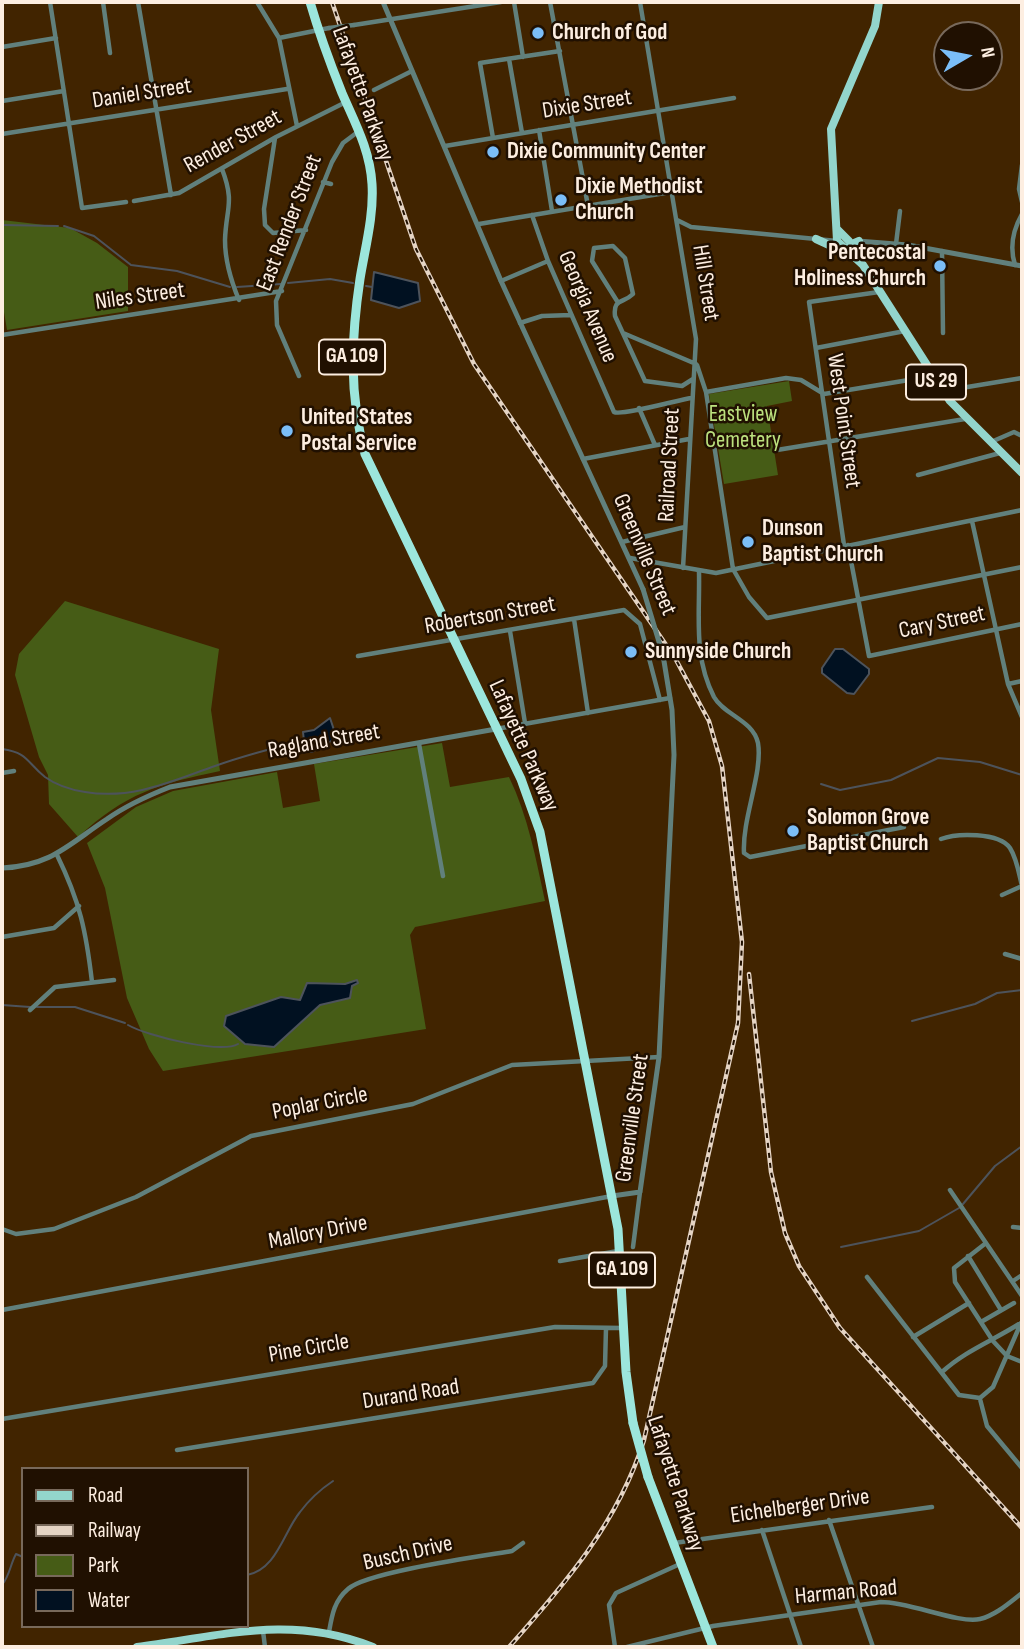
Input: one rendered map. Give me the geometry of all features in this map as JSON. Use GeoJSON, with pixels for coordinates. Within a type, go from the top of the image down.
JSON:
{"type":"FeatureCollection","features":[{"type":"Feature","properties":{"kind":"highway","name":"Lafayette Parkway"},"geometry":{"type":"LineString","coordinates":[[310,2],[318,30],[368,154],[373,200],[355,317],[351,378],[354,406],[365,454],[452,641],[521,779],[540,832],[612,1196],[620,1250],[623,1328],[633,1423],[648,1477],[713,1647]]}},
{"type":"Feature","properties":{"kind":"main road"},"geometry":{"type":"LineString","coordinates":[[837,241],[831,130],[875,26],[879,2]]}},
{"type":"Feature","properties":{"kind":"main road"},"geometry":{"type":"LineString","coordinates":[[816,239],[829,234],[835,226]]}},
{"type":"Feature","properties":{"kind":"main road"},"geometry":{"type":"LineString","coordinates":[[835,226],[849,240]]}},
{"type":"Feature","properties":{"kind":"main road"},"geometry":{"type":"LineString","coordinates":[[816,239],[850,254],[850,245],[859,241]]}},
{"type":"Feature","properties":{"kind":"main road","name":"US 29"},"geometry":{"type":"LineString","coordinates":[[837,241],[863,265],[942,391],[965,419],[1022,473]]}},
{"type":"Feature","properties":{"kind":"main road"},"geometry":{"type":"LineString","coordinates":[[136,1647],[292,1627],[329,1632],[373,1647]]}},
{"type":"Feature","properties":{"kind":"street"},"geometry":{"type":"LineString","coordinates":[[50,2],[82,208],[126,202]]}},
{"type":"Feature","properties":{"kind":"street"},"geometry":{"type":"LineString","coordinates":[[103,2],[110,53]]}},
{"type":"Feature","properties":{"kind":"street"},"geometry":{"type":"LineString","coordinates":[[138,2],[171,195]]}},
{"type":"Feature","properties":{"kind":"street"},"geometry":{"type":"LineString","coordinates":[[257,2],[279,38],[287,89],[297,126]]}},
{"type":"Feature","properties":{"kind":"street","name":"Greenville Street"},"geometry":{"type":"LineString","coordinates":[[383,2],[501,281],[630,558],[643,589],[663,655],[670,698],[674,774],[659,1058],[634,1247]]}},
{"type":"Feature","properties":{"kind":"street"},"geometry":{"type":"LineString","coordinates":[[279,38],[501,2]]}},
{"type":"Feature","properties":{"kind":"street"},"geometry":{"type":"LineString","coordinates":[[514,2],[523,57]]}},
{"type":"Feature","properties":{"kind":"street"},"geometry":{"type":"LineString","coordinates":[[550,2],[588,206]]}},
{"type":"Feature","properties":{"kind":"street","name":"Hill Street"},"geometry":{"type":"LineString","coordinates":[[640,2],[696,339],[696,364],[706,391],[733,569]]}},
{"type":"Feature","properties":{"kind":"street"},"geometry":{"type":"LineString","coordinates":[[2,47],[56,38]]}},
{"type":"Feature","properties":{"kind":"street"},"geometry":{"type":"LineString","coordinates":[[493,138],[480,63],[560,51]]}},
{"type":"Feature","properties":{"kind":"street"},"geometry":{"type":"LineString","coordinates":[[509,59],[522,133]]}},
{"type":"Feature","properties":{"kind":"street"},"geometry":{"type":"LineString","coordinates":[[374,90],[412,71]]}},
{"type":"Feature","properties":{"kind":"street","name":"Daniel Street"},"geometry":{"type":"LineString","coordinates":[[2,134],[287,89]]}},
{"type":"Feature","properties":{"kind":"street"},"geometry":{"type":"LineString","coordinates":[[2,102],[64,91]]}},
{"type":"Feature","properties":{"kind":"street","name":"Dixie Street"},"geometry":{"type":"LineString","coordinates":[[445,146],[734,98]]}},
{"type":"Feature","properties":{"kind":"street","name":"Render Street"},"geometry":{"type":"LineString","coordinates":[[134,201],[171,195],[346,102]]}},
{"type":"Feature","properties":{"kind":"street"},"geometry":{"type":"LineString","coordinates":[[539,130],[552,211]]}},
{"type":"Feature","properties":{"kind":"street","name":"East Render Street"},"geometry":{"type":"LineString","coordinates":[[299,376],[277,325],[276,302],[338,150],[360,131]]}},
{"type":"Feature","properties":{"kind":"street"},"geometry":{"type":"LineString","coordinates":[[276,137],[264,209],[265,225],[273,233],[306,230]]}},
{"type":"Feature","properties":{"kind":"street"},"geometry":{"type":"LineString","coordinates":[[1022,164],[1019,189],[1022,202]]}},
{"type":"Feature","properties":{"kind":"street"},"geometry":{"type":"LineString","coordinates":[[222,169],[230,199],[225,240],[227,263],[239,300]]}},
{"type":"Feature","properties":{"kind":"street"},"geometry":{"type":"LineString","coordinates":[[323,183],[331,184]]}},
{"type":"Feature","properties":{"kind":"street"},"geometry":{"type":"LineString","coordinates":[[479,224],[672,192]]}},
{"type":"Feature","properties":{"kind":"street"},"geometry":{"type":"LineString","coordinates":[[896,244],[900,211]]}},
{"type":"Feature","properties":{"kind":"street"},"geometry":{"type":"LineString","coordinates":[[1015,265],[1012,243],[1015,227],[1022,214]]}},
{"type":"Feature","properties":{"kind":"street","name":"Georgia Avenue"},"geometry":{"type":"LineString","coordinates":[[532,215],[548,261],[614,412],[624,414],[639,408]]}},
{"type":"Feature","properties":{"kind":"street"},"geometry":{"type":"LineString","coordinates":[[677,220],[691,226],[744,232],[896,244],[1022,266]]}},
{"type":"Feature","properties":{"kind":"street"},"geometry":{"type":"LineString","coordinates":[[617,301],[592,261],[594,248],[613,246],[625,258],[633,294],[617,301],[614,307],[615,316],[645,381],[682,387],[691,396]]}},
{"type":"Feature","properties":{"kind":"street"},"geometry":{"type":"LineString","coordinates":[[942,251],[943,333]]}},
{"type":"Feature","properties":{"kind":"street"},"geometry":{"type":"LineString","coordinates":[[501,281],[548,261]]}},
{"type":"Feature","properties":{"kind":"street","name":"Niles Street"},"geometry":{"type":"LineString","coordinates":[[2,335],[239,300],[282,291]]}},
{"type":"Feature","properties":{"kind":"street","name":"West Point Street"},"geometry":{"type":"LineString","coordinates":[[869,656],[833,480],[831,442],[809,302],[880,292]]}},
{"type":"Feature","properties":{"kind":"street"},"geometry":{"type":"LineString","coordinates":[[520,323],[542,316],[571,314]]}},
{"type":"Feature","properties":{"kind":"street"},"geometry":{"type":"LineString","coordinates":[[816,348],[905,331]]}},
{"type":"Feature","properties":{"kind":"street"},"geometry":{"type":"LineString","coordinates":[[622,333],[696,364]]}},
{"type":"Feature","properties":{"kind":"street","name":"Railroad Street"},"geometry":{"type":"LineString","coordinates":[[683,568],[691,396],[696,364]]}},
{"type":"Feature","properties":{"kind":"street"},"geometry":{"type":"LineString","coordinates":[[706,391],[786,378],[801,380],[824,394],[933,376]]}},
{"type":"Feature","properties":{"kind":"street"},"geometry":{"type":"LineString","coordinates":[[942,391],[1022,378]]}},
{"type":"Feature","properties":{"kind":"street"},"geometry":{"type":"LineString","coordinates":[[682,387],[693,379]]}},
{"type":"Feature","properties":{"kind":"street"},"geometry":{"type":"LineString","coordinates":[[655,445],[639,408],[691,396]]}},
{"type":"Feature","properties":{"kind":"street"},"geometry":{"type":"LineString","coordinates":[[777,450],[965,419]]}},
{"type":"Feature","properties":{"kind":"street"},"geometry":{"type":"LineString","coordinates":[[990,443],[1014,432],[1022,436]]}},
{"type":"Feature","properties":{"kind":"street"},"geometry":{"type":"LineString","coordinates":[[583,459],[689,439]]}},
{"type":"Feature","properties":{"kind":"street"},"geometry":{"type":"LineString","coordinates":[[918,475],[1001,453]]}},
{"type":"Feature","properties":{"kind":"street"},"geometry":{"type":"LineString","coordinates":[[630,558],[716,573],[1022,510]]}},
{"type":"Feature","properties":{"kind":"street"},"geometry":{"type":"LineString","coordinates":[[972,521],[1008,684],[1022,716]]}},
{"type":"Feature","properties":{"kind":"street"},"geometry":{"type":"LineString","coordinates":[[622,542],[685,527]]}},
{"type":"Feature","properties":{"kind":"street"},"geometry":{"type":"LineString","coordinates":[[733,569],[749,597],[766,618],[1022,567]]}},
{"type":"Feature","properties":{"kind":"street"},"geometry":{"type":"LineString","coordinates":[[699,572],[699,658],[716,700],[754,732],[760,755],[749,800],[744,853],[750,857],[904,827]]}},
{"type":"Feature","properties":{"kind":"street","name":"Robertson Street"},"geometry":{"type":"LineString","coordinates":[[358,656],[621,610],[628,612],[639,624],[660,700]]}},
{"type":"Feature","properties":{"kind":"street"},"geometry":{"type":"LineString","coordinates":[[574,620],[588,713]]}},
{"type":"Feature","properties":{"kind":"street","name":"Cary Street"},"geometry":{"type":"LineString","coordinates":[[869,656],[1022,624]]}},
{"type":"Feature","properties":{"kind":"street"},"geometry":{"type":"LineString","coordinates":[[510,631],[525,724]]}},
{"type":"Feature","properties":{"kind":"street"},"geometry":{"type":"LineString","coordinates":[[1008,684],[1022,681]]}},
{"type":"Feature","properties":{"kind":"street","name":"Ragland Street"},"geometry":{"type":"LineString","coordinates":[[2,868],[38,863],[57,855],[135,801],[170,787],[670,698]]}},
{"type":"Feature","properties":{"kind":"street"},"geometry":{"type":"LineString","coordinates":[[419,744],[443,876]]}},
{"type":"Feature","properties":{"kind":"street"},"geometry":{"type":"LineString","coordinates":[[2,773],[14,771]]}},
{"type":"Feature","properties":{"kind":"street"},"geometry":{"type":"LineString","coordinates":[[941,839],[951,835],[1002,841],[1010,849],[1022,886],[1002,895]]}},
{"type":"Feature","properties":{"kind":"street"},"geometry":{"type":"LineString","coordinates":[[57,855],[80,905],[92,982]]}},
{"type":"Feature","properties":{"kind":"street"},"geometry":{"type":"LineString","coordinates":[[2,937],[54,928],[80,905]]}},
{"type":"Feature","properties":{"kind":"street"},"geometry":{"type":"LineString","coordinates":[[1005,954],[1022,958]]}},
{"type":"Feature","properties":{"kind":"street"},"geometry":{"type":"LineString","coordinates":[[30,1010],[55,987],[114,981]]}},
{"type":"Feature","properties":{"kind":"street","name":"Poplar Circle"},"geometry":{"type":"LineString","coordinates":[[2,1229],[16,1234],[30,1234],[91,1217],[136,1197],[251,1136],[414,1104],[512,1065],[659,1058]]}},
{"type":"Feature","properties":{"kind":"street"},"geometry":{"type":"LineString","coordinates":[[950,1190],[1022,1296]]}},
{"type":"Feature","properties":{"kind":"street","name":"Mallory Drive"},"geometry":{"type":"LineString","coordinates":[[2,1310],[640,1192]]}},
{"type":"Feature","properties":{"kind":"street"},"geometry":{"type":"LineString","coordinates":[[1013,1227],[1022,1228]]}},
{"type":"Feature","properties":{"kind":"street"},"geometry":{"type":"LineString","coordinates":[[986,1243],[954,1268],[953,1274],[993,1340],[1007,1356],[1022,1362]]}},
{"type":"Feature","properties":{"kind":"street"},"geometry":{"type":"LineString","coordinates":[[560,1261],[620,1250]]}},
{"type":"Feature","properties":{"kind":"street"},"geometry":{"type":"LineString","coordinates":[[968,1256],[1001,1310]]}},
{"type":"Feature","properties":{"kind":"street"},"geometry":{"type":"LineString","coordinates":[[1013,1281],[1022,1275]]}},
{"type":"Feature","properties":{"kind":"street"},"geometry":{"type":"LineString","coordinates":[[867,1277],[959,1395],[971,1399],[980,1398],[993,1387],[1021,1322]]}},
{"type":"Feature","properties":{"kind":"street"},"geometry":{"type":"LineString","coordinates":[[913,1337],[969,1303]]}},
{"type":"Feature","properties":{"kind":"street"},"geometry":{"type":"LineString","coordinates":[[981,1322],[1014,1303]]}},
{"type":"Feature","properties":{"kind":"street"},"geometry":{"type":"LineString","coordinates":[[942,1372],[966,1352],[993,1340],[1021,1322]]}},
{"type":"Feature","properties":{"kind":"street","name":"Pine Circle"},"geometry":{"type":"LineString","coordinates":[[2,1419],[555,1327],[623,1328]]}},
{"type":"Feature","properties":{"kind":"street","name":"Durand Road"},"geometry":{"type":"LineString","coordinates":[[177,1450],[593,1383],[605,1366],[606,1328]]}},
{"type":"Feature","properties":{"kind":"street"},"geometry":{"type":"LineString","coordinates":[[980,1398],[987,1426],[1022,1468]]}},
{"type":"Feature","properties":{"kind":"street","name":"Eichelberger Drive"},"geometry":{"type":"LineString","coordinates":[[673,1543],[932,1507]]}},
{"type":"Feature","properties":{"kind":"street"},"geometry":{"type":"LineString","coordinates":[[829,1520],[873,1647]]}},
{"type":"Feature","properties":{"kind":"street"},"geometry":{"type":"LineString","coordinates":[[762,1530],[801,1647]]}},
{"type":"Feature","properties":{"kind":"street","name":"Busch Drive"},"geometry":{"type":"LineString","coordinates":[[329,1632],[337,1600],[351,1586],[395,1572],[512,1551],[523,1543]]}},
{"type":"Feature","properties":{"kind":"street"},"geometry":{"type":"LineString","coordinates":[[615,1647],[609,1605],[616,1593],[681,1563]]}},
{"type":"Feature","properties":{"kind":"street","name":"Harman Road"},"geometry":{"type":"LineString","coordinates":[[627,1647],[706,1628],[895,1602],[971,1620],[996,1613],[1022,1593]]}},
{"type":"Feature","properties":{"kind":"street"},"geometry":{"type":"LineString","coordinates":[[263,1630],[264,1647]]}},
{"type":"Feature","properties":{"kind":"green space"},"geometry":{"type":"Polygon","coordinates":[[[2,220],[70,228],[97,243],[128,267],[128,311],[7,330],[2,300],[2,220]]]}},
{"type":"Feature","properties":{"kind":"green space","name":"Eastview Cemetery"},"geometry":{"type":"Polygon","coordinates":[[[789,381],[792,401],[767,406],[778,475],[724,484],[709,394],[789,381]]]}},
{"type":"Feature","properties":{"kind":"green space"},"geometry":{"type":"Polygon","coordinates":[[[65,601],[219,649],[211,710],[220,771],[144,792],[112,810],[78,837],[49,804],[48,775],[39,757],[15,675],[19,654],[65,601]]]}},
{"type":"Feature","properties":{"kind":"green space"},"geometry":{"type":"Polygon","coordinates":[[[442,743],[450,787],[509,777],[526,822],[545,901],[415,927],[410,935],[426,1029],[163,1071],[149,1049],[127,998],[105,888],[87,843],[136,807],[173,791],[277,772],[283,808],[320,801],[314,764],[442,743]]]}},
{"type":"Feature","properties":{"kind":"water"},"geometry":{"type":"Polygon","coordinates":[[[374,272],[418,283],[420,301],[399,308],[371,300],[374,272]]]}},
{"type":"Feature","properties":{"kind":"water"},"geometry":{"type":"Polygon","coordinates":[[[835,649],[843,649],[869,669],[869,674],[854,694],[847,693],[822,673],[822,668],[835,649]]]}},
{"type":"Feature","properties":{"kind":"water"},"geometry":{"type":"Polygon","coordinates":[[[330,718],[334,730],[333,740],[312,752],[305,750],[303,732],[314,730],[330,718]]]}},
{"type":"Feature","properties":{"kind":"water"},"geometry":{"type":"Polygon","coordinates":[[[357,980],[358,983],[352,986],[350,998],[320,1005],[274,1047],[245,1044],[224,1026],[226,1016],[281,997],[300,1000],[307,983],[345,984],[357,980]]]}},
{"type":"Feature","properties":{"kind":"waterway"},"geometry":{"type":"LineString","coordinates":[[2,225],[58,226]]}},
{"type":"Feature","properties":{"kind":"waterway"},"geometry":{"type":"LineString","coordinates":[[64,226],[94,236],[131,265],[177,271],[230,287]]}},
{"type":"Feature","properties":{"kind":"waterway"},"geometry":{"type":"LineString","coordinates":[[288,283],[330,279],[353,283]]}},
{"type":"Feature","properties":{"kind":"waterway"},"geometry":{"type":"LineString","coordinates":[[237,287],[281,284]]}},
{"type":"Feature","properties":{"kind":"waterway"},"geometry":{"type":"LineString","coordinates":[[366,286],[372,287]]}},
{"type":"Feature","properties":{"kind":"waterway"},"geometry":{"type":"LineString","coordinates":[[2,749],[22,756],[45,777],[64,787],[103,794],[152,788],[236,759],[303,741]]}},
{"type":"Feature","properties":{"kind":"waterway"},"geometry":{"type":"LineString","coordinates":[[821,784],[840,790],[891,780],[938,758],[980,762],[1022,775]]}},
{"type":"Feature","properties":{"kind":"waterway"},"geometry":{"type":"LineString","coordinates":[[912,1021],[975,1004],[997,993],[1022,990]]}},
{"type":"Feature","properties":{"kind":"waterway"},"geometry":{"type":"LineString","coordinates":[[2,1005],[30,1007]]}},
{"type":"Feature","properties":{"kind":"waterway"},"geometry":{"type":"LineString","coordinates":[[37,1007],[75,1007],[125,1023]]}},
{"type":"Feature","properties":{"kind":"waterway"},"geometry":{"type":"LineString","coordinates":[[128,1025],[151,1034],[201,1045],[229,1047],[238,1044]]}},
{"type":"Feature","properties":{"kind":"waterway"},"geometry":{"type":"LineString","coordinates":[[963,1204],[995,1166],[1022,1146]]}},
{"type":"Feature","properties":{"kind":"waterway"},"geometry":{"type":"LineString","coordinates":[[841,1247],[919,1231],[959,1208]]}},
{"type":"Feature","properties":{"kind":"waterway"},"geometry":{"type":"LineString","coordinates":[[248,1575],[266,1566],[294,1520],[315,1495],[333,1481]]}},
{"type":"Feature","properties":{"kind":"waterway"},"geometry":{"type":"LineString","coordinates":[[2,1585],[16,1554],[21,1556]]}},
{"type":"Feature","properties":{"kind":"railway"},"geometry":{"type":"LineString","coordinates":[[332,2],[416,249],[474,364],[675,658],[709,721],[722,766],[742,942],[738,1023],[644,1440],[633,1470],[605,1525],[569,1576],[509,1647]]}},
{"type":"Feature","properties":{"kind":"railway"},"geometry":{"type":"LineString","coordinates":[[749,974],[771,1172],[785,1233],[799,1266],[840,1328],[1022,1528]]}},
{"type":"Feature","properties":{"kind":"place","name":"Church of God"},"geometry":{"type":"Point","coordinates":[538,33]}},
{"type":"Feature","properties":{"kind":"place","name":"Dixie Community Center"},"geometry":{"type":"Point","coordinates":[493,152]}},
{"type":"Feature","properties":{"kind":"place","name":"Dixie Methodist Church"},"geometry":{"type":"Point","coordinates":[561,200]}},
{"type":"Feature","properties":{"kind":"place","name":"Pentecostal Holiness Church"},"geometry":{"type":"Point","coordinates":[940,266]}},
{"type":"Feature","properties":{"kind":"place","name":"United States Postal Service"},"geometry":{"type":"Point","coordinates":[287,431]}},
{"type":"Feature","properties":{"kind":"place","name":"Dunson Baptist Church"},"geometry":{"type":"Point","coordinates":[748,542]}},
{"type":"Feature","properties":{"kind":"place","name":"Sunnyside Church"},"geometry":{"type":"Point","coordinates":[631,652]}},
{"type":"Feature","properties":{"kind":"place","name":"Solomon Grove Baptist Church"},"geometry":{"type":"Point","coordinates":[793,831]}}]}
